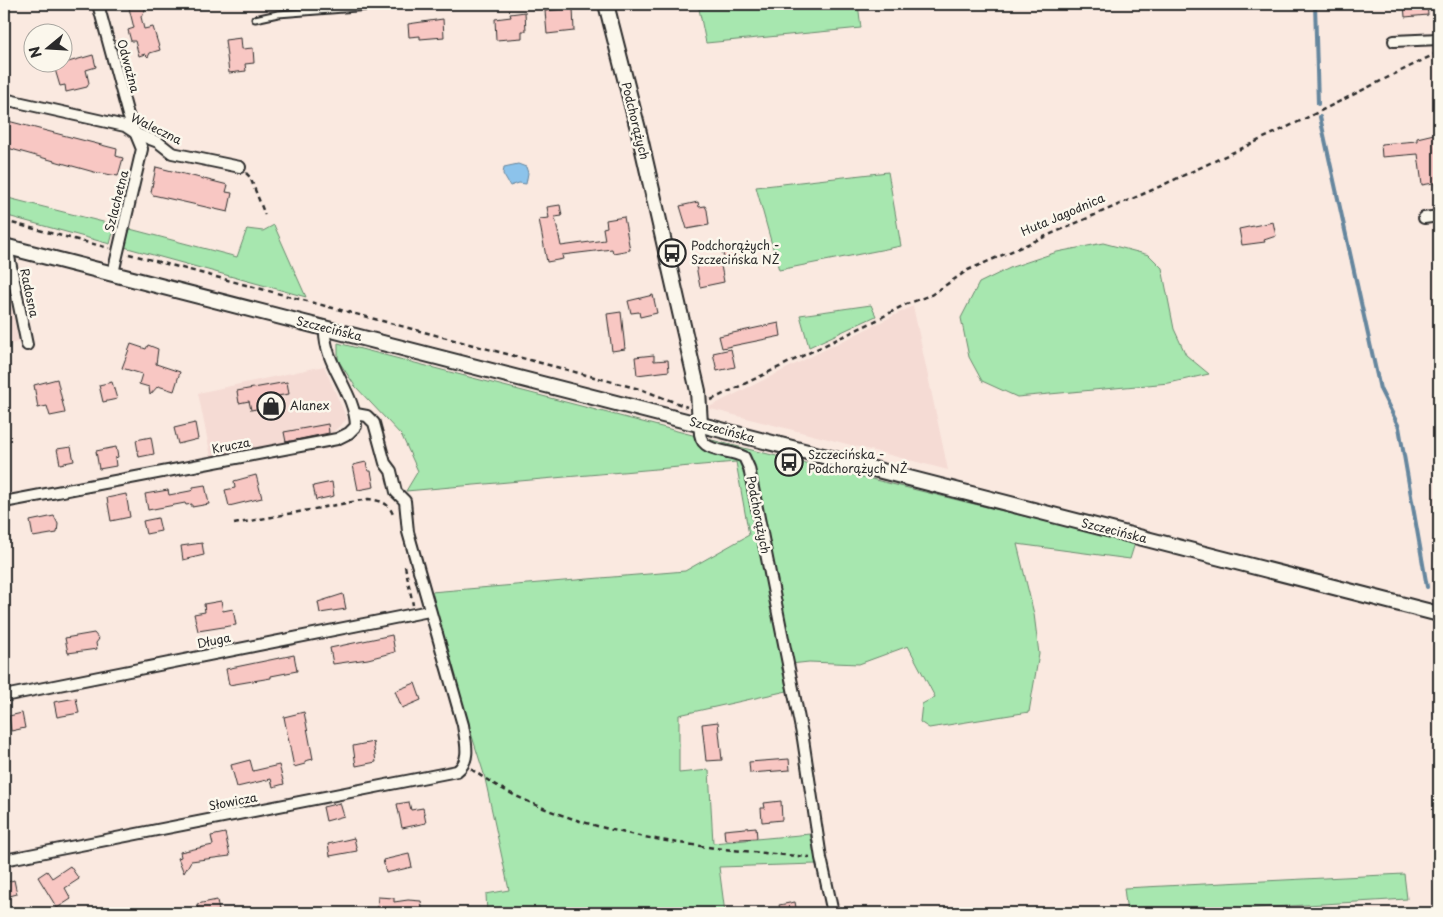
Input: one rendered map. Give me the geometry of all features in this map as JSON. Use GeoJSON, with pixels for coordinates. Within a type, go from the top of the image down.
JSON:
{"type":"FeatureCollection","features":[{"type":"Feature","properties":{"kind":"main road","name":"Podchorążych"},"geometry":{"type":"LineString","coordinates":[[606,4],[639,133],[700,413]]}},
{"type":"Feature","properties":{"kind":"main road","name":"Szczecińska"},"geometry":{"type":"LineString","coordinates":[[5,246],[325,328],[700,413],[1439,614]]}},
{"type":"Feature","properties":{"kind":"street","name":"Odważna"},"geometry":{"type":"LineString","coordinates":[[98,4],[128,115],[137,134]]}},
{"type":"Feature","properties":{"kind":"street"},"geometry":{"type":"LineString","coordinates":[[1394,41],[1439,39]]}},
{"type":"Feature","properties":{"kind":"street","name":"Waleczna"},"geometry":{"type":"LineString","coordinates":[[4,99],[125,126],[137,134],[158,142],[172,153],[240,167]]}},
{"type":"Feature","properties":{"kind":"street","name":"Szlachetna"},"geometry":{"type":"LineString","coordinates":[[112,273],[142,149],[137,134]]}},
{"type":"Feature","properties":{"kind":"street"},"geometry":{"type":"LineString","coordinates":[[1424,218],[1439,216]]}},
{"type":"Feature","properties":{"kind":"street","name":"Radosna"},"geometry":{"type":"LineString","coordinates":[[5,246],[27,345]]}},
{"type":"Feature","properties":{"kind":"street"},"geometry":{"type":"LineString","coordinates":[[325,328],[328,351],[356,414],[367,416],[374,423],[386,463],[391,471],[396,492],[405,501],[408,532],[429,612],[463,725],[466,748],[464,764]]}},
{"type":"Feature","properties":{"kind":"street","name":"Podchorążych"},"geometry":{"type":"LineString","coordinates":[[700,413],[699,437],[704,444],[744,457],[749,468],[803,740],[821,858],[833,913]]}},
{"type":"Feature","properties":{"kind":"street","name":"Krucza"},"geometry":{"type":"LineString","coordinates":[[4,502],[337,439],[349,433],[356,426],[356,414]]}},
{"type":"Feature","properties":{"kind":"street","name":"Długa"},"geometry":{"type":"LineString","coordinates":[[4,696],[429,612]]}},
{"type":"Feature","properties":{"kind":"street","name":"Słowicza"},"geometry":{"type":"LineString","coordinates":[[4,860],[457,771],[464,764]]}},
{"type":"Feature","properties":{"kind":"lane"},"geometry":{"type":"LineString","coordinates":[[254,20],[278,14],[409,4]]}},
{"type":"Feature","properties":{"kind":"path","name":"Huta Jagodnica"},"geometry":{"type":"LineString","coordinates":[[700,413],[904,305],[931,295],[968,270],[1159,187],[1296,123],[1439,52]]}},
{"type":"Feature","properties":{"kind":"path"},"geometry":{"type":"LineString","coordinates":[[240,167],[250,177],[265,215]]}},
{"type":"Feature","properties":{"kind":"path"},"geometry":{"type":"LineString","coordinates":[[4,221],[642,390],[700,413]]}},
{"type":"Feature","properties":{"kind":"path"},"geometry":{"type":"LineString","coordinates":[[234,524],[368,499],[382,500],[389,506],[395,520]]}},
{"type":"Feature","properties":{"kind":"path"},"geometry":{"type":"LineString","coordinates":[[405,565],[415,614]]}},
{"type":"Feature","properties":{"kind":"path"},"geometry":{"type":"LineString","coordinates":[[464,764],[510,794],[555,811],[618,830],[708,849],[821,858]]}},
{"type":"Feature","properties":{"kind":"shaded area"},"geometry":{"type":"Polygon","coordinates":[[[4,275],[19,342],[4,345],[4,275]]]}},
{"type":"Feature","properties":{"kind":"shaded area"},"geometry":{"type":"Polygon","coordinates":[[[913,306],[948,470],[707,408],[913,306]]]}},
{"type":"Feature","properties":{"kind":"shaded area","name":"Alanex"},"geometry":{"type":"Polygon","coordinates":[[[324,366],[347,419],[330,435],[211,457],[198,393],[324,366]]]}},
{"type":"Feature","properties":{"kind":"green space"},"geometry":{"type":"Polygon","coordinates":[[[698,4],[858,4],[861,28],[706,43],[698,4]]]}},
{"type":"Feature","properties":{"kind":"green space"},"geometry":{"type":"Polygon","coordinates":[[[888,172],[901,246],[779,270],[756,187],[888,172]]]}},
{"type":"Feature","properties":{"kind":"green space"},"geometry":{"type":"Polygon","coordinates":[[[4,197],[115,225],[110,244],[4,215],[4,197]]]}},
{"type":"Feature","properties":{"kind":"green space"},"geometry":{"type":"Polygon","coordinates":[[[274,225],[306,297],[124,247],[130,229],[237,257],[247,229],[263,231],[274,225]]]}},
{"type":"Feature","properties":{"kind":"green space"},"geometry":{"type":"Polygon","coordinates":[[[1103,243],[1149,255],[1162,268],[1174,329],[1186,355],[1209,374],[1169,383],[1017,397],[982,381],[969,357],[961,318],[979,283],[1012,267],[1057,252],[1103,243]]]}},
{"type":"Feature","properties":{"kind":"green space"},"geometry":{"type":"Polygon","coordinates":[[[871,305],[876,316],[809,347],[800,315],[871,305]]]}},
{"type":"Feature","properties":{"kind":"green space"},"geometry":{"type":"Polygon","coordinates":[[[338,343],[731,445],[1135,543],[1130,559],[1017,544],[1034,614],[1039,654],[1029,712],[929,728],[920,722],[922,704],[935,697],[908,646],[859,664],[809,662],[781,665],[787,691],[679,715],[679,773],[709,770],[713,843],[810,834],[816,864],[719,867],[725,913],[487,913],[486,894],[509,890],[484,774],[445,651],[431,592],[685,571],[749,535],[736,462],[406,491],[418,471],[402,436],[355,386],[338,360],[338,343]]]}},
{"type":"Feature","properties":{"kind":"green space"},"geometry":{"type":"Polygon","coordinates":[[[1404,874],[1407,899],[1172,913],[1127,913],[1124,888],[1404,874]]]}},
{"type":"Feature","properties":{"kind":"water"},"geometry":{"type":"Polygon","coordinates":[[[518,164],[526,167],[528,173],[526,184],[519,183],[510,186],[503,174],[504,167],[518,164]]]}},
{"type":"Feature","properties":{"kind":"building"},"geometry":{"type":"Polygon","coordinates":[[[128,4],[148,4],[141,17],[144,29],[153,27],[160,50],[150,53],[148,57],[145,54],[139,56],[135,41],[131,41],[128,30],[134,28],[128,4]]]}},
{"type":"Feature","properties":{"kind":"building"},"geometry":{"type":"Polygon","coordinates":[[[1404,4],[1427,4],[1428,15],[1405,17],[1404,4]]]}},
{"type":"Feature","properties":{"kind":"building"},"geometry":{"type":"Polygon","coordinates":[[[573,8],[574,31],[547,34],[545,11],[573,8]]]}},
{"type":"Feature","properties":{"kind":"building"},"geometry":{"type":"Polygon","coordinates":[[[525,12],[526,31],[522,31],[522,38],[496,40],[495,19],[511,17],[510,14],[525,12]]]}},
{"type":"Feature","properties":{"kind":"building"},"geometry":{"type":"Polygon","coordinates":[[[443,19],[444,37],[420,39],[420,36],[409,37],[408,24],[443,19]]]}},
{"type":"Feature","properties":{"kind":"building"},"geometry":{"type":"Polygon","coordinates":[[[241,38],[242,49],[253,48],[254,63],[245,64],[246,71],[229,73],[225,40],[241,38]]]}},
{"type":"Feature","properties":{"kind":"building"},"geometry":{"type":"Polygon","coordinates":[[[93,55],[96,67],[86,70],[89,83],[87,87],[66,92],[65,85],[60,86],[56,72],[72,72],[72,61],[93,55]]]}},
{"type":"Feature","properties":{"kind":"building"},"geometry":{"type":"Polygon","coordinates":[[[4,120],[117,149],[116,156],[123,158],[118,176],[94,172],[4,147],[4,120]]]}},
{"type":"Feature","properties":{"kind":"building"},"geometry":{"type":"Polygon","coordinates":[[[1434,134],[1439,155],[1439,182],[1422,185],[1418,154],[1382,157],[1381,144],[1417,141],[1417,138],[1434,134]]]}},
{"type":"Feature","properties":{"kind":"building"},"geometry":{"type":"Polygon","coordinates":[[[156,167],[228,185],[226,192],[232,193],[228,212],[153,195],[151,192],[156,167]]]}},
{"type":"Feature","properties":{"kind":"building"},"geometry":{"type":"Polygon","coordinates":[[[698,202],[699,207],[705,206],[707,210],[709,225],[687,229],[680,206],[698,202]]]}},
{"type":"Feature","properties":{"kind":"building"},"geometry":{"type":"Polygon","coordinates":[[[560,205],[562,216],[555,217],[561,246],[605,240],[603,228],[607,227],[606,220],[624,217],[630,250],[613,253],[612,249],[562,255],[563,259],[547,262],[539,219],[549,218],[547,207],[560,205]]]}},
{"type":"Feature","properties":{"kind":"building"},"geometry":{"type":"Polygon","coordinates":[[[1273,222],[1276,236],[1264,240],[1265,242],[1242,245],[1239,229],[1273,222]]]}},
{"type":"Feature","properties":{"kind":"building"},"geometry":{"type":"Polygon","coordinates":[[[740,246],[745,261],[726,266],[722,250],[740,246]]]}},
{"type":"Feature","properties":{"kind":"building"},"geometry":{"type":"Polygon","coordinates":[[[720,260],[724,282],[700,287],[696,266],[720,260]]]}},
{"type":"Feature","properties":{"kind":"building"},"geometry":{"type":"Polygon","coordinates":[[[653,295],[657,313],[640,317],[639,312],[631,313],[628,301],[653,295]]]}},
{"type":"Feature","properties":{"kind":"building"},"geometry":{"type":"Polygon","coordinates":[[[621,312],[625,349],[612,351],[607,314],[621,312]]]}},
{"type":"Feature","properties":{"kind":"building"},"geometry":{"type":"Polygon","coordinates":[[[779,323],[781,336],[722,348],[719,336],[779,323]]]}},
{"type":"Feature","properties":{"kind":"building"},"geometry":{"type":"Polygon","coordinates":[[[131,344],[146,349],[148,345],[158,349],[156,364],[180,372],[174,391],[158,386],[150,395],[149,387],[139,384],[142,374],[122,368],[131,344]]]}},
{"type":"Feature","properties":{"kind":"building"},"geometry":{"type":"Polygon","coordinates":[[[731,349],[735,367],[717,371],[713,353],[731,349]]]}},
{"type":"Feature","properties":{"kind":"building"},"geometry":{"type":"Polygon","coordinates":[[[654,355],[654,361],[668,360],[669,371],[637,375],[635,357],[654,355]]]}},
{"type":"Feature","properties":{"kind":"building"},"geometry":{"type":"Polygon","coordinates":[[[57,379],[65,413],[50,416],[47,406],[38,408],[34,385],[57,379]]]}},
{"type":"Feature","properties":{"kind":"building"},"geometry":{"type":"Polygon","coordinates":[[[112,382],[117,399],[103,402],[99,385],[112,382]]]}},
{"type":"Feature","properties":{"kind":"building"},"geometry":{"type":"Polygon","coordinates":[[[287,382],[289,394],[260,399],[262,408],[251,410],[249,401],[239,403],[237,391],[287,382]]]}},
{"type":"Feature","properties":{"kind":"building"},"geometry":{"type":"Polygon","coordinates":[[[195,423],[198,439],[178,444],[174,428],[195,423]]]}},
{"type":"Feature","properties":{"kind":"building"},"geometry":{"type":"Polygon","coordinates":[[[328,424],[329,433],[286,442],[284,432],[328,424]]]}},
{"type":"Feature","properties":{"kind":"building"},"geometry":{"type":"Polygon","coordinates":[[[151,437],[154,454],[139,457],[136,440],[151,437]]]}},
{"type":"Feature","properties":{"kind":"building"},"geometry":{"type":"Polygon","coordinates":[[[71,447],[74,461],[60,464],[57,449],[71,447]]]}},
{"type":"Feature","properties":{"kind":"building"},"geometry":{"type":"Polygon","coordinates":[[[116,447],[118,457],[115,458],[116,466],[99,469],[96,451],[116,447]]]}},
{"type":"Feature","properties":{"kind":"building"},"geometry":{"type":"Polygon","coordinates":[[[366,462],[368,471],[371,471],[374,487],[358,490],[353,465],[366,462]]]}},
{"type":"Feature","properties":{"kind":"building"},"geometry":{"type":"Polygon","coordinates":[[[256,475],[262,498],[229,506],[225,490],[235,488],[234,481],[256,475]]]}},
{"type":"Feature","properties":{"kind":"building"},"geometry":{"type":"Polygon","coordinates":[[[332,482],[334,496],[316,500],[313,486],[332,482]]]}},
{"type":"Feature","properties":{"kind":"building"},"geometry":{"type":"Polygon","coordinates":[[[205,485],[209,504],[192,507],[192,504],[186,505],[185,503],[148,510],[145,494],[168,490],[169,495],[190,491],[193,490],[193,487],[205,485]]]}},
{"type":"Feature","properties":{"kind":"building"},"geometry":{"type":"Polygon","coordinates":[[[126,494],[130,517],[111,521],[107,498],[126,494]]]}},
{"type":"Feature","properties":{"kind":"building"},"geometry":{"type":"Polygon","coordinates":[[[54,516],[58,524],[57,533],[33,537],[30,521],[54,516]]]}},
{"type":"Feature","properties":{"kind":"building"},"geometry":{"type":"Polygon","coordinates":[[[158,518],[161,531],[146,534],[143,521],[158,518]]]}},
{"type":"Feature","properties":{"kind":"building"},"geometry":{"type":"Polygon","coordinates":[[[202,543],[204,555],[183,560],[181,546],[202,543]]]}},
{"type":"Feature","properties":{"kind":"building"},"geometry":{"type":"Polygon","coordinates":[[[343,594],[346,609],[320,613],[318,602],[343,594]]]}},
{"type":"Feature","properties":{"kind":"building"},"geometry":{"type":"Polygon","coordinates":[[[221,601],[223,611],[233,609],[236,625],[198,631],[194,614],[205,612],[204,604],[221,601]]]}},
{"type":"Feature","properties":{"kind":"building"},"geometry":{"type":"Polygon","coordinates":[[[94,633],[99,639],[96,643],[97,649],[68,653],[65,638],[94,633]]]}},
{"type":"Feature","properties":{"kind":"building"},"geometry":{"type":"Polygon","coordinates":[[[392,635],[395,652],[368,659],[333,664],[330,648],[392,635]]]}},
{"type":"Feature","properties":{"kind":"building"},"geometry":{"type":"Polygon","coordinates":[[[294,655],[297,671],[271,676],[271,678],[229,685],[226,669],[294,655]]]}},
{"type":"Feature","properties":{"kind":"building"},"geometry":{"type":"Polygon","coordinates":[[[415,683],[421,700],[402,708],[395,691],[415,683]]]}},
{"type":"Feature","properties":{"kind":"building"},"geometry":{"type":"Polygon","coordinates":[[[76,698],[79,713],[57,717],[54,702],[76,698]]]}},
{"type":"Feature","properties":{"kind":"building"},"geometry":{"type":"Polygon","coordinates":[[[304,712],[313,759],[305,761],[305,764],[294,767],[284,717],[304,712]]]}},
{"type":"Feature","properties":{"kind":"building"},"geometry":{"type":"Polygon","coordinates":[[[22,713],[25,728],[11,731],[9,716],[22,713]]]}},
{"type":"Feature","properties":{"kind":"building"},"geometry":{"type":"Polygon","coordinates":[[[718,722],[722,760],[706,761],[702,724],[718,722]]]}},
{"type":"Feature","properties":{"kind":"building"},"geometry":{"type":"Polygon","coordinates":[[[373,742],[376,762],[356,766],[353,746],[373,742]]]}},
{"type":"Feature","properties":{"kind":"building"},"geometry":{"type":"Polygon","coordinates":[[[789,759],[790,770],[750,773],[749,762],[789,759]]]}},
{"type":"Feature","properties":{"kind":"building"},"geometry":{"type":"Polygon","coordinates":[[[250,760],[253,771],[279,765],[284,784],[273,787],[271,779],[237,787],[231,765],[250,760]]]}},
{"type":"Feature","properties":{"kind":"building"},"geometry":{"type":"Polygon","coordinates":[[[781,801],[782,820],[762,822],[761,808],[765,808],[764,803],[781,801]]]}},
{"type":"Feature","properties":{"kind":"building"},"geometry":{"type":"Polygon","coordinates":[[[409,802],[411,810],[423,808],[426,823],[402,828],[397,804],[409,802]]]}},
{"type":"Feature","properties":{"kind":"building"},"geometry":{"type":"Polygon","coordinates":[[[340,803],[344,816],[326,821],[323,807],[340,803]]]}},
{"type":"Feature","properties":{"kind":"building"},"geometry":{"type":"Polygon","coordinates":[[[756,827],[757,838],[725,840],[724,830],[756,827]]]}},
{"type":"Feature","properties":{"kind":"building"},"geometry":{"type":"Polygon","coordinates":[[[225,833],[230,856],[191,861],[184,873],[178,858],[181,857],[180,852],[213,845],[211,836],[225,833]]]}},
{"type":"Feature","properties":{"kind":"building"},"geometry":{"type":"Polygon","coordinates":[[[354,838],[357,851],[330,856],[328,844],[354,838]]]}},
{"type":"Feature","properties":{"kind":"building"},"geometry":{"type":"Polygon","coordinates":[[[409,854],[412,867],[386,873],[383,860],[409,854]]]}},
{"type":"Feature","properties":{"kind":"building"},"geometry":{"type":"Polygon","coordinates":[[[70,866],[79,879],[65,888],[71,899],[57,908],[38,877],[47,871],[52,878],[70,866]]]}},
{"type":"Feature","properties":{"kind":"building"},"geometry":{"type":"Polygon","coordinates":[[[14,880],[17,894],[6,897],[4,883],[14,880]]]}},
{"type":"Feature","properties":{"kind":"building"},"geometry":{"type":"Polygon","coordinates":[[[378,897],[394,898],[394,902],[421,901],[423,913],[377,913],[378,897]]]}},
{"type":"Feature","properties":{"kind":"building"},"geometry":{"type":"Polygon","coordinates":[[[217,900],[219,911],[199,913],[197,904],[217,900]]]}},
{"type":"Feature","properties":{"kind":"building"},"geometry":{"type":"Polygon","coordinates":[[[795,902],[797,913],[781,913],[779,905],[795,902]]]}},
{"type":"Feature","properties":{"kind":"waterway"},"geometry":{"type":"LineString","coordinates":[[1315,4],[1318,104]]}},
{"type":"Feature","properties":{"kind":"waterway"},"geometry":{"type":"LineString","coordinates":[[1320,117],[1380,389],[1399,427],[1427,587]]}},
{"type":"Feature","properties":{"kind":"place","name":"Podchorążych - Szczecińska NŻ"},"geometry":{"type":"Point","coordinates":[672,253]}},
{"type":"Feature","properties":{"kind":"place","name":"Alanex"},"geometry":{"type":"Point","coordinates":[271,406]}},
{"type":"Feature","properties":{"kind":"place","name":"Szczecińska - Podchorążych NŻ"},"geometry":{"type":"Point","coordinates":[789,462]}}]}
